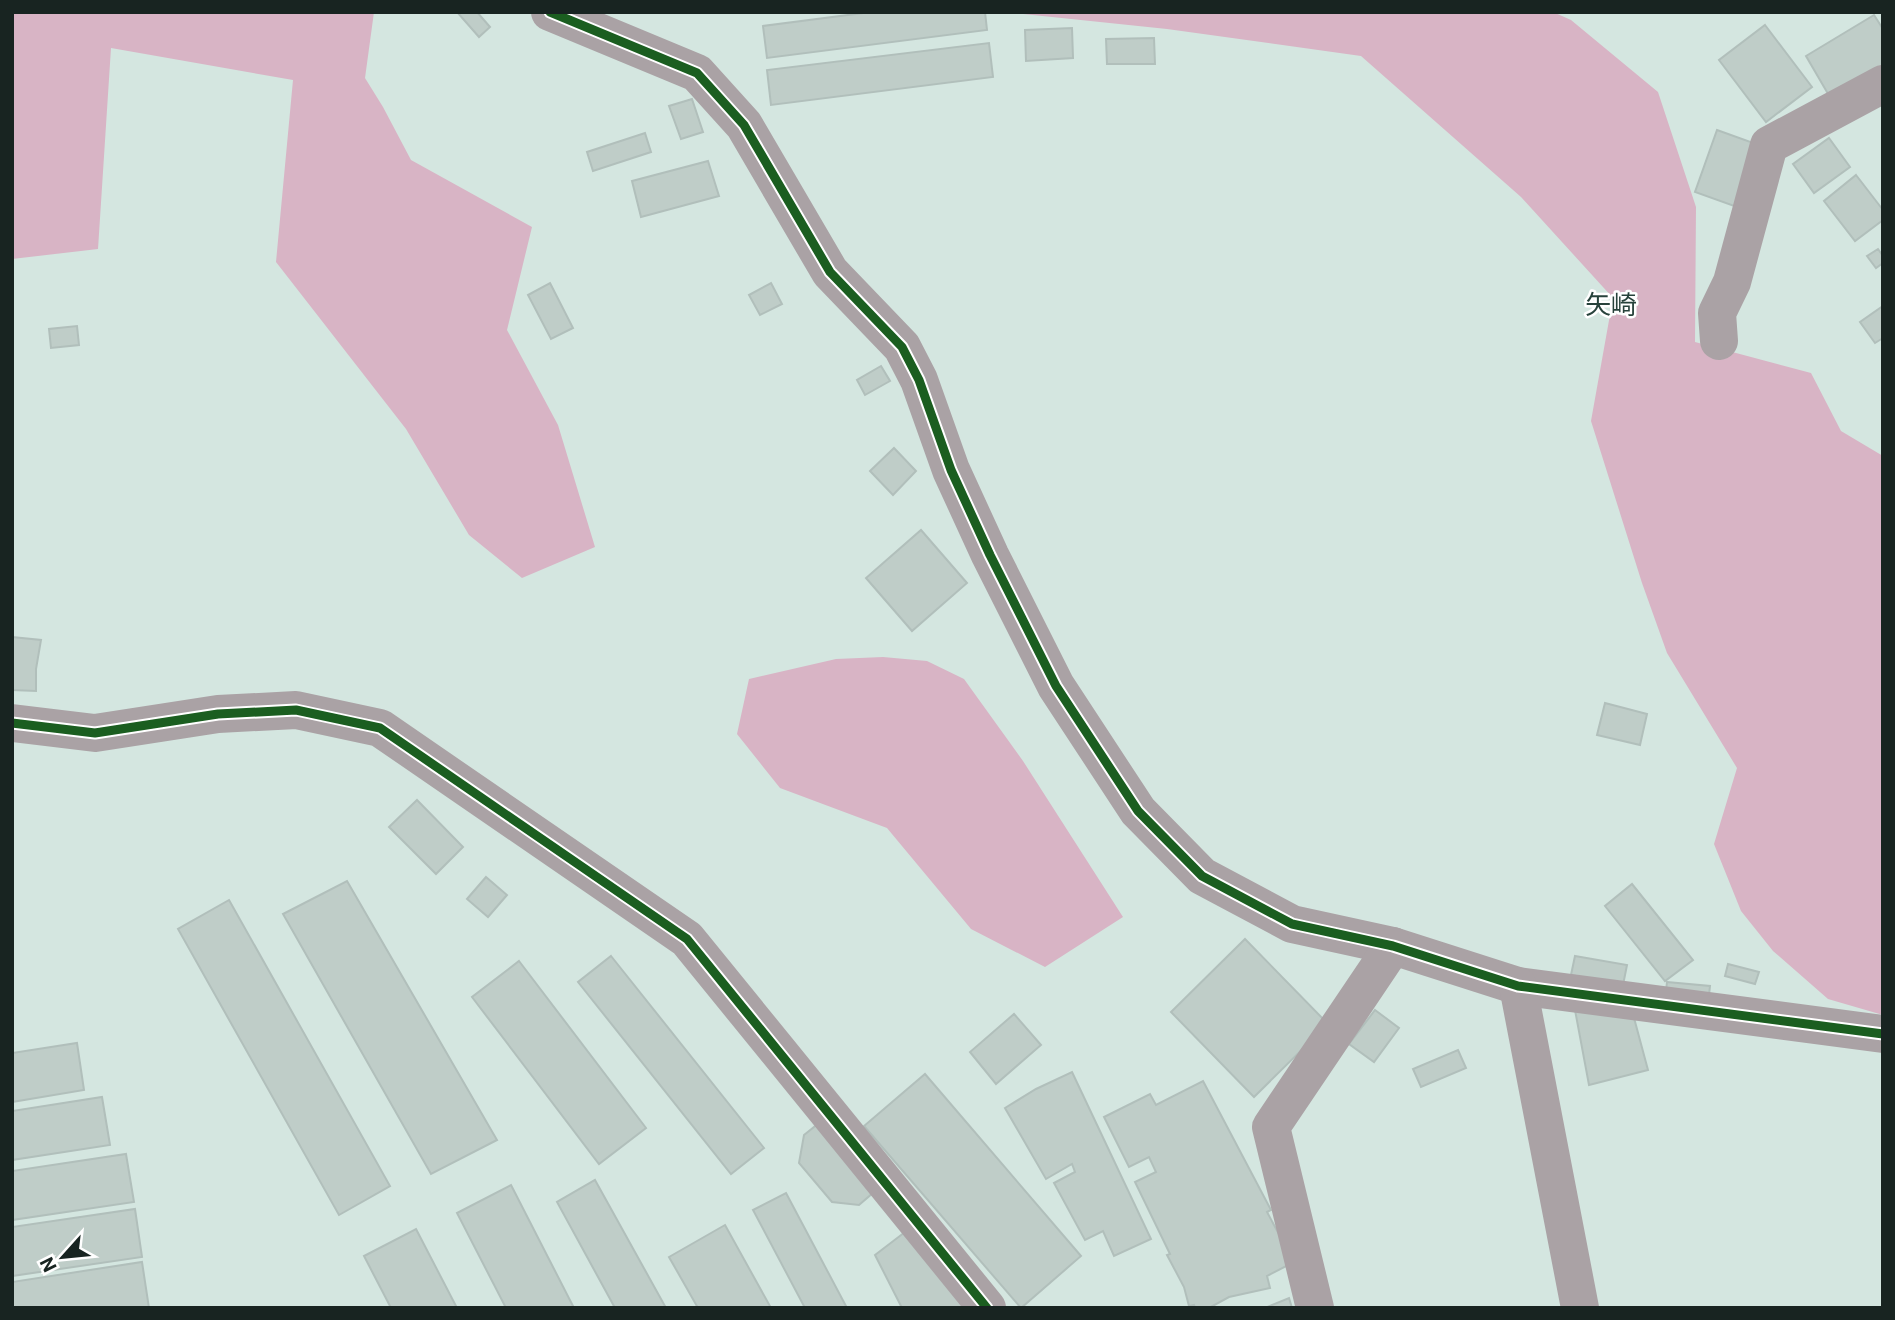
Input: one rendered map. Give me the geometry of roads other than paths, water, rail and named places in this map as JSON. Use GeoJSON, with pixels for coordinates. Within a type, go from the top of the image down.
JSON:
{"type":"FeatureCollection","features":[{"type":"Feature","properties":{"kind":"street"},"geometry":{"type":"LineString","coordinates":[[550,12],[697,73],[744,125],[830,272],[902,347],[919,380],[951,470],[1056,686],[1138,811],[1202,876],[1293,924],[1393,946],[1518,986],[1883,1034]]}},
{"type":"Feature","properties":{"kind":"street"},"geometry":{"type":"LineString","coordinates":[[1719,341],[1717,313],[1732,282],[1769,145],[1883,84]]}},
{"type":"Feature","properties":{"kind":"street"},"geometry":{"type":"LineString","coordinates":[[12,723],[95,733],[218,714],[296,710],[380,728],[687,939],[987,1308]]}},
{"type":"Feature","properties":{"kind":"street"},"geometry":{"type":"LineString","coordinates":[[1315,1308],[1271,1127],[1393,946]]}},
{"type":"Feature","properties":{"kind":"street"},"geometry":{"type":"LineString","coordinates":[[1518,986],[1580,1308]]}},
{"type":"Feature","properties":{"kind":"district","name":"矢崎"},"geometry":{"type":"Point","coordinates":[1611,305]}}]}
